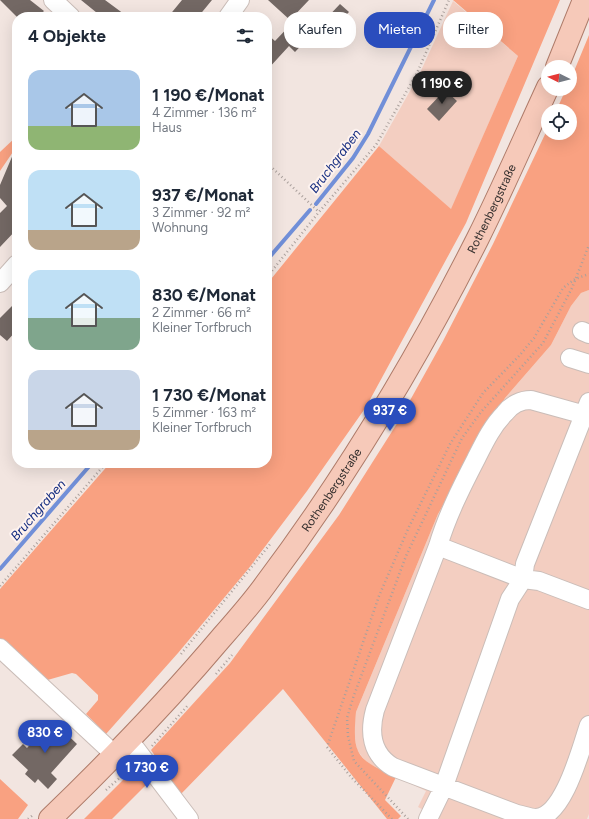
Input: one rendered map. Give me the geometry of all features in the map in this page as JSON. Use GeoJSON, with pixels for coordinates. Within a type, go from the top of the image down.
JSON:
{"type":"FeatureCollection","features":[{"type":"Feature","properties":{"kind":"main road"},"geometry":{"type":"LineString","coordinates":[[560,60],[584,0]]}},
{"type":"Feature","properties":{"kind":"main road","name":"Rothenbergstraße"},"geometry":{"type":"LineString","coordinates":[[50,819],[122,748],[199,665],[264,587],[327,499],[382,413],[428,332],[479,237],[544,96]]}},
{"type":"Feature","properties":{"kind":"street"},"geometry":{"type":"LineString","coordinates":[[53,0],[66,12]]}},
{"type":"Feature","properties":{"kind":"street"},"geometry":{"type":"LineString","coordinates":[[232,12],[240,0]]}},
{"type":"Feature","properties":{"kind":"street"},"geometry":{"type":"LineString","coordinates":[[0,283],[12,270]]}},
{"type":"Feature","properties":{"kind":"street"},"geometry":{"type":"LineString","coordinates":[[570,358],[589,364]]}},
{"type":"Feature","properties":{"kind":"street"},"geometry":{"type":"LineString","coordinates":[[428,819],[444,786],[510,599],[523,579],[525,564],[587,411],[531,400],[517,403],[505,412],[489,434],[445,522],[438,546],[375,710],[372,723],[373,745],[386,763],[444,786],[517,814],[536,818],[554,809],[562,797],[589,725]]}},
{"type":"Feature","properties":{"kind":"street"},"geometry":{"type":"LineString","coordinates":[[438,546],[523,579],[539,582],[589,600]]}},
{"type":"Feature","properties":{"kind":"street"},"geometry":{"type":"LineString","coordinates":[[0,648],[94,737],[122,748],[189,819]]}},
{"type":"Feature","properties":{"kind":"path"},"geometry":{"type":"LineString","coordinates":[[272,271],[319,212],[376,145],[417,73],[449,0]]}},
{"type":"Feature","properties":{"kind":"path"},"geometry":{"type":"LineString","coordinates":[[272,168],[319,212]]}},
{"type":"Feature","properties":{"kind":"path"},"geometry":{"type":"LineString","coordinates":[[589,245],[575,279],[589,274]]}},
{"type":"Feature","properties":{"kind":"path"},"geometry":{"type":"LineString","coordinates":[[0,586],[102,468]]}},
{"type":"Feature","properties":{"kind":"path"},"geometry":{"type":"LineString","coordinates":[[180,656],[276,537]]}},
{"type":"Feature","properties":{"kind":"shaded area"},"geometry":{"type":"Polygon","coordinates":[[[453,0],[560,0],[466,223],[366,407],[307,491],[249,568],[178,653],[106,734],[86,714],[98,700],[98,695],[76,674],[72,673],[44,681],[0,643],[0,589],[106,468],[272,468],[272,278],[379,146],[451,209],[518,56],[503,43],[503,12],[467,12],[453,0]]]}},
{"type":"Feature","properties":{"kind":"shaded area"},"geometry":{"type":"Polygon","coordinates":[[[453,1],[466,12],[448,12],[453,1]]]}},
{"type":"Feature","properties":{"kind":"shaded area"},"geometry":{"type":"Polygon","coordinates":[[[443,23],[443,48],[503,48],[503,43],[518,56],[451,210],[379,146],[419,75],[431,48],[435,48],[435,40],[443,23]]]}},
{"type":"Feature","properties":{"kind":"shaded area"},"geometry":{"type":"Polygon","coordinates":[[[589,35],[589,290],[581,293],[571,306],[551,345],[505,398],[438,514],[356,712],[355,738],[360,754],[365,760],[396,777],[385,800],[401,816],[398,819],[387,819],[283,689],[181,794],[151,750],[230,663],[339,515],[398,422],[443,341],[493,244],[542,140],[577,140],[577,104],[559,104],[563,96],[577,96],[577,64],[589,35]]]}},
{"type":"Feature","properties":{"kind":"shaded area"},"geometry":{"type":"Polygon","coordinates":[[[12,141],[12,153],[0,171],[0,152],[12,141]]]}},
{"type":"Feature","properties":{"kind":"shaded area"},"geometry":{"type":"Polygon","coordinates":[[[589,290],[589,814],[587,819],[440,819],[418,807],[426,791],[367,763],[357,750],[354,731],[356,712],[438,514],[505,398],[551,345],[571,306],[581,293],[589,290]]]}},
{"type":"Feature","properties":{"kind":"shaded area"},"geometry":{"type":"Polygon","coordinates":[[[134,769],[149,782],[112,819],[84,819],[134,769]]]}},
{"type":"Feature","properties":{"kind":"shaded area"},"geometry":{"type":"Polygon","coordinates":[[[0,779],[28,805],[18,819],[0,819],[0,779]]]}},
{"type":"Feature","properties":{"kind":"building"},"geometry":{"type":"Polygon","coordinates":[[[0,0],[30,0],[44,11],[43,12],[12,12],[0,0]]]}},
{"type":"Feature","properties":{"kind":"building"},"geometry":{"type":"Polygon","coordinates":[[[81,0],[105,0],[121,12],[96,12],[81,0]]]}},
{"type":"Feature","properties":{"kind":"building"},"geometry":{"type":"Polygon","coordinates":[[[182,0],[212,0],[202,12],[172,12],[182,0]]]}},
{"type":"Feature","properties":{"kind":"building"},"geometry":{"type":"Polygon","coordinates":[[[268,0],[309,0],[298,12],[284,12],[284,15],[268,0]]]}},
{"type":"Feature","properties":{"kind":"building"},"geometry":{"type":"Polygon","coordinates":[[[340,4],[349,12],[332,12],[340,4]]]}},
{"type":"Feature","properties":{"kind":"building"},"geometry":{"type":"Polygon","coordinates":[[[284,32],[284,48],[287,48],[272,65],[272,38],[275,41],[284,32]]]}},
{"type":"Feature","properties":{"kind":"building"},"geometry":{"type":"Polygon","coordinates":[[[291,48],[299,48],[295,52],[291,48]]]}},
{"type":"Feature","properties":{"kind":"building"},"geometry":{"type":"Polygon","coordinates":[[[445,90],[457,101],[439,121],[427,109],[445,90]]]}},
{"type":"Feature","properties":{"kind":"building"},"geometry":{"type":"Polygon","coordinates":[[[12,157],[12,234],[0,247],[0,213],[7,206],[0,198],[0,185],[12,157]]]}},
{"type":"Feature","properties":{"kind":"building"},"geometry":{"type":"Polygon","coordinates":[[[12,306],[12,336],[7,341],[0,335],[0,318],[12,306]]]}},
{"type":"Feature","properties":{"kind":"building"},"geometry":{"type":"Polygon","coordinates":[[[52,720],[77,744],[51,773],[57,779],[48,789],[38,779],[35,783],[25,774],[28,770],[12,755],[23,744],[27,748],[52,720]]]}},
{"type":"Feature","properties":{"kind":"waterway","name":"Bruchgraben"},"geometry":{"type":"LineString","coordinates":[[316,204],[353,158],[368,134],[434,0]]}},
{"type":"Feature","properties":{"kind":"waterway","name":"Bruchgraben"},"geometry":{"type":"LineString","coordinates":[[272,254],[310,210]]}},
{"type":"Feature","properties":{"kind":"waterway","name":"Bruchgraben"},"geometry":{"type":"LineString","coordinates":[[0,569],[88,468]]}}]}
